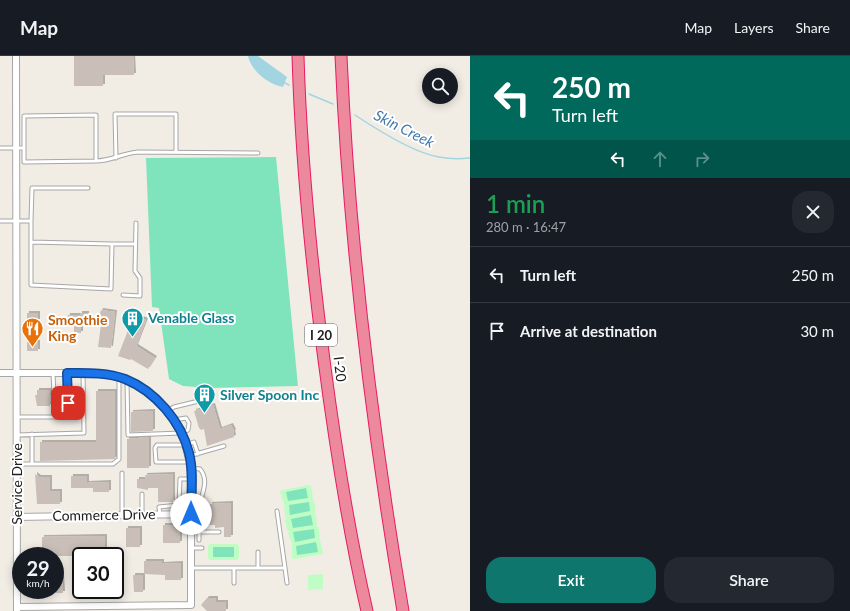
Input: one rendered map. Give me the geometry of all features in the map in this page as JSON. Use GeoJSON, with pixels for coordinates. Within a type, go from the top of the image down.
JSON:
{"type":"FeatureCollection","features":[{"type":"Feature","properties":{"kind":"highway","name":"I-20"},"geometry":{"type":"LineString","coordinates":[[298,56],[301,125],[313,275],[334,439],[367,611]]}},
{"type":"Feature","properties":{"kind":"highway","name":"I-20"},"geometry":{"type":"LineString","coordinates":[[340,56],[351,210],[364,346],[388,520],[403,611]]}},
{"type":"Feature","properties":{"kind":"street","name":"Service Drive"},"geometry":{"type":"LineString","coordinates":[[16,56],[17,609]]}},
{"type":"Feature","properties":{"kind":"street"},"geometry":{"type":"LineString","coordinates":[[0,373],[83,373],[119,378],[127,381],[148,393],[167,411],[182,433],[190,462],[191,606],[17,609]]}},
{"type":"Feature","properties":{"kind":"street","name":"Commerce Drive"},"geometry":{"type":"LineString","coordinates":[[17,517],[191,514]]}},
{"type":"Feature","properties":{"kind":"lane"},"geometry":{"type":"LineString","coordinates":[[116,158],[116,114],[176,114],[176,152]]}},
{"type":"Feature","properties":{"kind":"lane"},"geometry":{"type":"LineString","coordinates":[[96,161],[96,116],[24,116],[24,162],[96,161],[116,158],[134,152],[258,153]]}},
{"type":"Feature","properties":{"kind":"lane"},"geometry":{"type":"LineString","coordinates":[[0,148],[24,148]]}},
{"type":"Feature","properties":{"kind":"lane"},"geometry":{"type":"LineString","coordinates":[[88,188],[32,188],[31,285],[111,289],[112,244]]}},
{"type":"Feature","properties":{"kind":"lane"},"geometry":{"type":"LineString","coordinates":[[0,221],[31,221]]}},
{"type":"Feature","properties":{"kind":"lane"},"geometry":{"type":"LineString","coordinates":[[123,295],[140,296],[140,278],[135,272],[136,223]]}},
{"type":"Feature","properties":{"kind":"lane"},"geometry":{"type":"LineString","coordinates":[[31,242],[135,244]]}},
{"type":"Feature","properties":{"kind":"lane"},"geometry":{"type":"LineString","coordinates":[[54,373],[54,395]]}},
{"type":"Feature","properties":{"kind":"lane"},"geometry":{"type":"LineString","coordinates":[[17,418],[68,418],[67,373]]}},
{"type":"Feature","properties":{"kind":"lane"},"geometry":{"type":"LineString","coordinates":[[17,435],[84,433],[83,373]]}},
{"type":"Feature","properties":{"kind":"lane"},"geometry":{"type":"LineString","coordinates":[[17,464],[114,464],[119,459],[119,378]]}},
{"type":"Feature","properties":{"kind":"lane"},"geometry":{"type":"LineString","coordinates":[[127,381],[126,433],[130,435],[182,433],[188,430],[190,426],[188,420],[183,417],[174,420]]}},
{"type":"Feature","properties":{"kind":"lane"},"geometry":{"type":"LineString","coordinates":[[167,411],[174,407],[207,399]]}},
{"type":"Feature","properties":{"kind":"lane"},"geometry":{"type":"LineString","coordinates":[[54,402],[54,418]]}},
{"type":"Feature","properties":{"kind":"lane"},"geometry":{"type":"LineString","coordinates":[[32,434],[32,464]]}},
{"type":"Feature","properties":{"kind":"lane"},"geometry":{"type":"LineString","coordinates":[[198,454],[194,442],[186,445],[157,445],[155,448],[155,460],[159,462],[190,462],[200,469],[204,478],[204,494],[200,503],[200,540]]}},
{"type":"Feature","properties":{"kind":"lane"},"geometry":{"type":"LineString","coordinates":[[190,462],[198,454],[224,446]]}},
{"type":"Feature","properties":{"kind":"lane"},"geometry":{"type":"LineString","coordinates":[[122,473],[122,514]]}},
{"type":"Feature","properties":{"kind":"lane"},"geometry":{"type":"LineString","coordinates":[[160,514],[159,507],[176,506],[180,503],[180,479],[191,479]]}},
{"type":"Feature","properties":{"kind":"lane"},"geometry":{"type":"LineString","coordinates":[[142,494],[142,514]]}},
{"type":"Feature","properties":{"kind":"lane"},"geometry":{"type":"LineString","coordinates":[[180,498],[191,498]]}},
{"type":"Feature","properties":{"kind":"lane"},"geometry":{"type":"LineString","coordinates":[[277,511],[287,583]]}},
{"type":"Feature","properties":{"kind":"lane"},"geometry":{"type":"LineString","coordinates":[[191,514],[200,514]]}},
{"type":"Feature","properties":{"kind":"lane"},"geometry":{"type":"LineString","coordinates":[[191,532],[219,532]]}},
{"type":"Feature","properties":{"kind":"lane"},"geometry":{"type":"LineString","coordinates":[[191,548],[202,548]]}},
{"type":"Feature","properties":{"kind":"lane"},"geometry":{"type":"LineString","coordinates":[[258,552],[258,568]]}},
{"type":"Feature","properties":{"kind":"lane"},"geometry":{"type":"LineString","coordinates":[[191,568],[285,568]]}},
{"type":"Feature","properties":{"kind":"lane"},"geometry":{"type":"LineString","coordinates":[[234,568],[234,583]]}},
{"type":"Feature","properties":{"kind":"green space"},"geometry":{"type":"Polygon","coordinates":[[[276,157],[298,386],[209,388],[183,386],[169,379],[159,308],[152,307],[146,158],[276,157]]]}},
{"type":"Feature","properties":{"kind":"green space"},"geometry":{"type":"Polygon","coordinates":[[[309,485],[311,486],[312,499],[314,500],[316,510],[314,513],[316,514],[323,552],[322,554],[295,559],[292,558],[292,544],[288,533],[289,531],[287,530],[285,520],[287,518],[285,516],[284,504],[280,492],[282,490],[309,485]]]}},
{"type":"Feature","properties":{"kind":"green space"},"geometry":{"type":"Polygon","coordinates":[[[306,488],[308,498],[288,501],[286,492],[306,488]]]}},
{"type":"Feature","properties":{"kind":"green space"},"geometry":{"type":"Polygon","coordinates":[[[309,502],[310,511],[290,515],[289,505],[309,502]]]}},
{"type":"Feature","properties":{"kind":"green space"},"geometry":{"type":"Polygon","coordinates":[[[311,515],[313,525],[293,528],[291,519],[311,515]]]}},
{"type":"Feature","properties":{"kind":"green space"},"geometry":{"type":"Polygon","coordinates":[[[314,529],[315,538],[295,542],[293,532],[314,529]]]}},
{"type":"Feature","properties":{"kind":"green space"},"geometry":{"type":"Polygon","coordinates":[[[316,542],[318,552],[297,555],[296,546],[316,542]]]}},
{"type":"Feature","properties":{"kind":"green space"},"geometry":{"type":"Polygon","coordinates":[[[210,544],[237,544],[239,546],[239,558],[237,560],[210,560],[208,558],[208,546],[210,544]]]}},
{"type":"Feature","properties":{"kind":"green space"},"geometry":{"type":"Polygon","coordinates":[[[213,547],[234,547],[234,557],[213,557],[213,547]]]}},
{"type":"Feature","properties":{"kind":"green space"},"geometry":{"type":"Polygon","coordinates":[[[323,574],[323,589],[308,590],[308,575],[323,574]]]}},
{"type":"Feature","properties":{"kind":"water"},"geometry":{"type":"Polygon","coordinates":[[[248,56],[258,56],[287,77],[283,87],[272,83],[261,76],[253,67],[248,56]]]}},
{"type":"Feature","properties":{"kind":"building"},"geometry":{"type":"Polygon","coordinates":[[[74,56],[133,56],[134,75],[103,75],[103,86],[74,86],[74,56]]]}},
{"type":"Feature","properties":{"kind":"building"},"geometry":{"type":"Polygon","coordinates":[[[101,310],[115,312],[111,348],[98,347],[102,317],[99,317],[101,310]]]}},
{"type":"Feature","properties":{"kind":"building"},"geometry":{"type":"Polygon","coordinates":[[[27,313],[38,313],[38,321],[27,321],[27,313]]]}},
{"type":"Feature","properties":{"kind":"building"},"geometry":{"type":"Polygon","coordinates":[[[80,313],[87,313],[88,324],[81,324],[81,333],[74,333],[74,324],[67,324],[68,315],[80,315],[80,313]]]}},
{"type":"Feature","properties":{"kind":"building","name":"Venable Glass"},"geometry":{"type":"Polygon","coordinates":[[[134,315],[146,320],[136,346],[155,358],[148,369],[131,359],[118,356],[134,315]]]}},
{"type":"Feature","properties":{"kind":"building"},"geometry":{"type":"Polygon","coordinates":[[[30,338],[35,338],[35,342],[38,342],[38,351],[27,351],[27,342],[30,342],[30,338]]]}},
{"type":"Feature","properties":{"kind":"building"},"geometry":{"type":"Polygon","coordinates":[[[37,390],[50,390],[50,395],[54,398],[50,402],[50,406],[37,406],[35,395],[37,395],[37,390]]]}},
{"type":"Feature","properties":{"kind":"building"},"geometry":{"type":"Polygon","coordinates":[[[96,391],[115,391],[115,459],[40,461],[40,442],[96,442],[96,391]]]}},
{"type":"Feature","properties":{"kind":"building"},"geometry":{"type":"Polygon","coordinates":[[[57,395],[62,395],[62,402],[57,402],[54,398],[57,395]]]}},
{"type":"Feature","properties":{"kind":"building"},"geometry":{"type":"Polygon","coordinates":[[[213,405],[220,429],[231,425],[234,431],[234,437],[207,446],[204,429],[201,430],[199,428],[194,411],[213,405]]]}},
{"type":"Feature","properties":{"kind":"building"},"geometry":{"type":"Polygon","coordinates":[[[153,411],[153,431],[131,432],[131,412],[153,411]]]}},
{"type":"Feature","properties":{"kind":"building"},"geometry":{"type":"Polygon","coordinates":[[[149,437],[149,468],[127,468],[127,439],[149,437]]]}},
{"type":"Feature","properties":{"kind":"building"},"geometry":{"type":"Polygon","coordinates":[[[35,474],[39,477],[50,477],[50,491],[60,491],[60,504],[37,504],[35,474]]]}},
{"type":"Feature","properties":{"kind":"building"},"geometry":{"type":"Polygon","coordinates":[[[173,474],[173,502],[158,502],[158,488],[148,488],[148,490],[137,488],[137,479],[146,479],[145,475],[173,474]]]}},
{"type":"Feature","properties":{"kind":"building"},"geometry":{"type":"Polygon","coordinates":[[[71,476],[87,476],[87,483],[109,482],[109,492],[93,492],[93,488],[71,488],[71,476]]]}},
{"type":"Feature","properties":{"kind":"building"},"geometry":{"type":"Polygon","coordinates":[[[231,503],[231,537],[224,537],[224,527],[215,528],[215,525],[210,525],[210,504],[231,503]]]}},
{"type":"Feature","properties":{"kind":"building"},"geometry":{"type":"Polygon","coordinates":[[[163,525],[180,525],[180,543],[163,543],[163,525]]]}},
{"type":"Feature","properties":{"kind":"building"},"geometry":{"type":"Polygon","coordinates":[[[126,528],[140,528],[140,547],[126,547],[126,528]]]}},
{"type":"Feature","properties":{"kind":"building"},"geometry":{"type":"Polygon","coordinates":[[[105,536],[105,547],[72,547],[72,556],[64,556],[64,547],[42,547],[42,537],[105,536]]]}},
{"type":"Feature","properties":{"kind":"building"},"geometry":{"type":"Polygon","coordinates":[[[144,561],[162,561],[162,564],[181,563],[181,580],[165,580],[165,575],[144,574],[144,561]]]}},
{"type":"Feature","properties":{"kind":"building"},"geometry":{"type":"Polygon","coordinates":[[[133,575],[143,575],[143,592],[134,592],[133,575]]]}},
{"type":"Feature","properties":{"kind":"building"},"geometry":{"type":"Polygon","coordinates":[[[207,598],[216,598],[216,602],[226,602],[226,611],[207,611],[201,605],[207,598]]]}},
{"type":"Feature","properties":{"kind":"waterway","name":"Skin Creek"},"geometry":{"type":"LineString","coordinates":[[283,82],[289,85]]}},
{"type":"Feature","properties":{"kind":"waterway","name":"Skin Creek"},"geometry":{"type":"LineString","coordinates":[[309,94],[333,104]]}},
{"type":"Feature","properties":{"kind":"waterway","name":"Skin Creek"},"geometry":{"type":"LineString","coordinates":[[355,115],[384,133],[418,151],[443,158],[470,158]]}},
{"type":"Feature","properties":{"kind":"place","name":"Venable Glass"},"geometry":{"type":"Point","coordinates":[132,338]}},
{"type":"Feature","properties":{"kind":"place","name":"Smoothie King"},"geometry":{"type":"Point","coordinates":[33,348]}},
{"type":"Feature","properties":{"kind":"place","name":"Silver Spoon Inc"},"geometry":{"type":"Point","coordinates":[205,414]}},
{"type":"Feature","properties":{"kind":"route"},"geometry":{"type":"LineString","coordinates":[[68,403],[67,373],[96,373],[109,375],[135,384],[148,393],[168,412],[175,422],[184,438],[189,452],[191,468],[191,514]]}}]}
